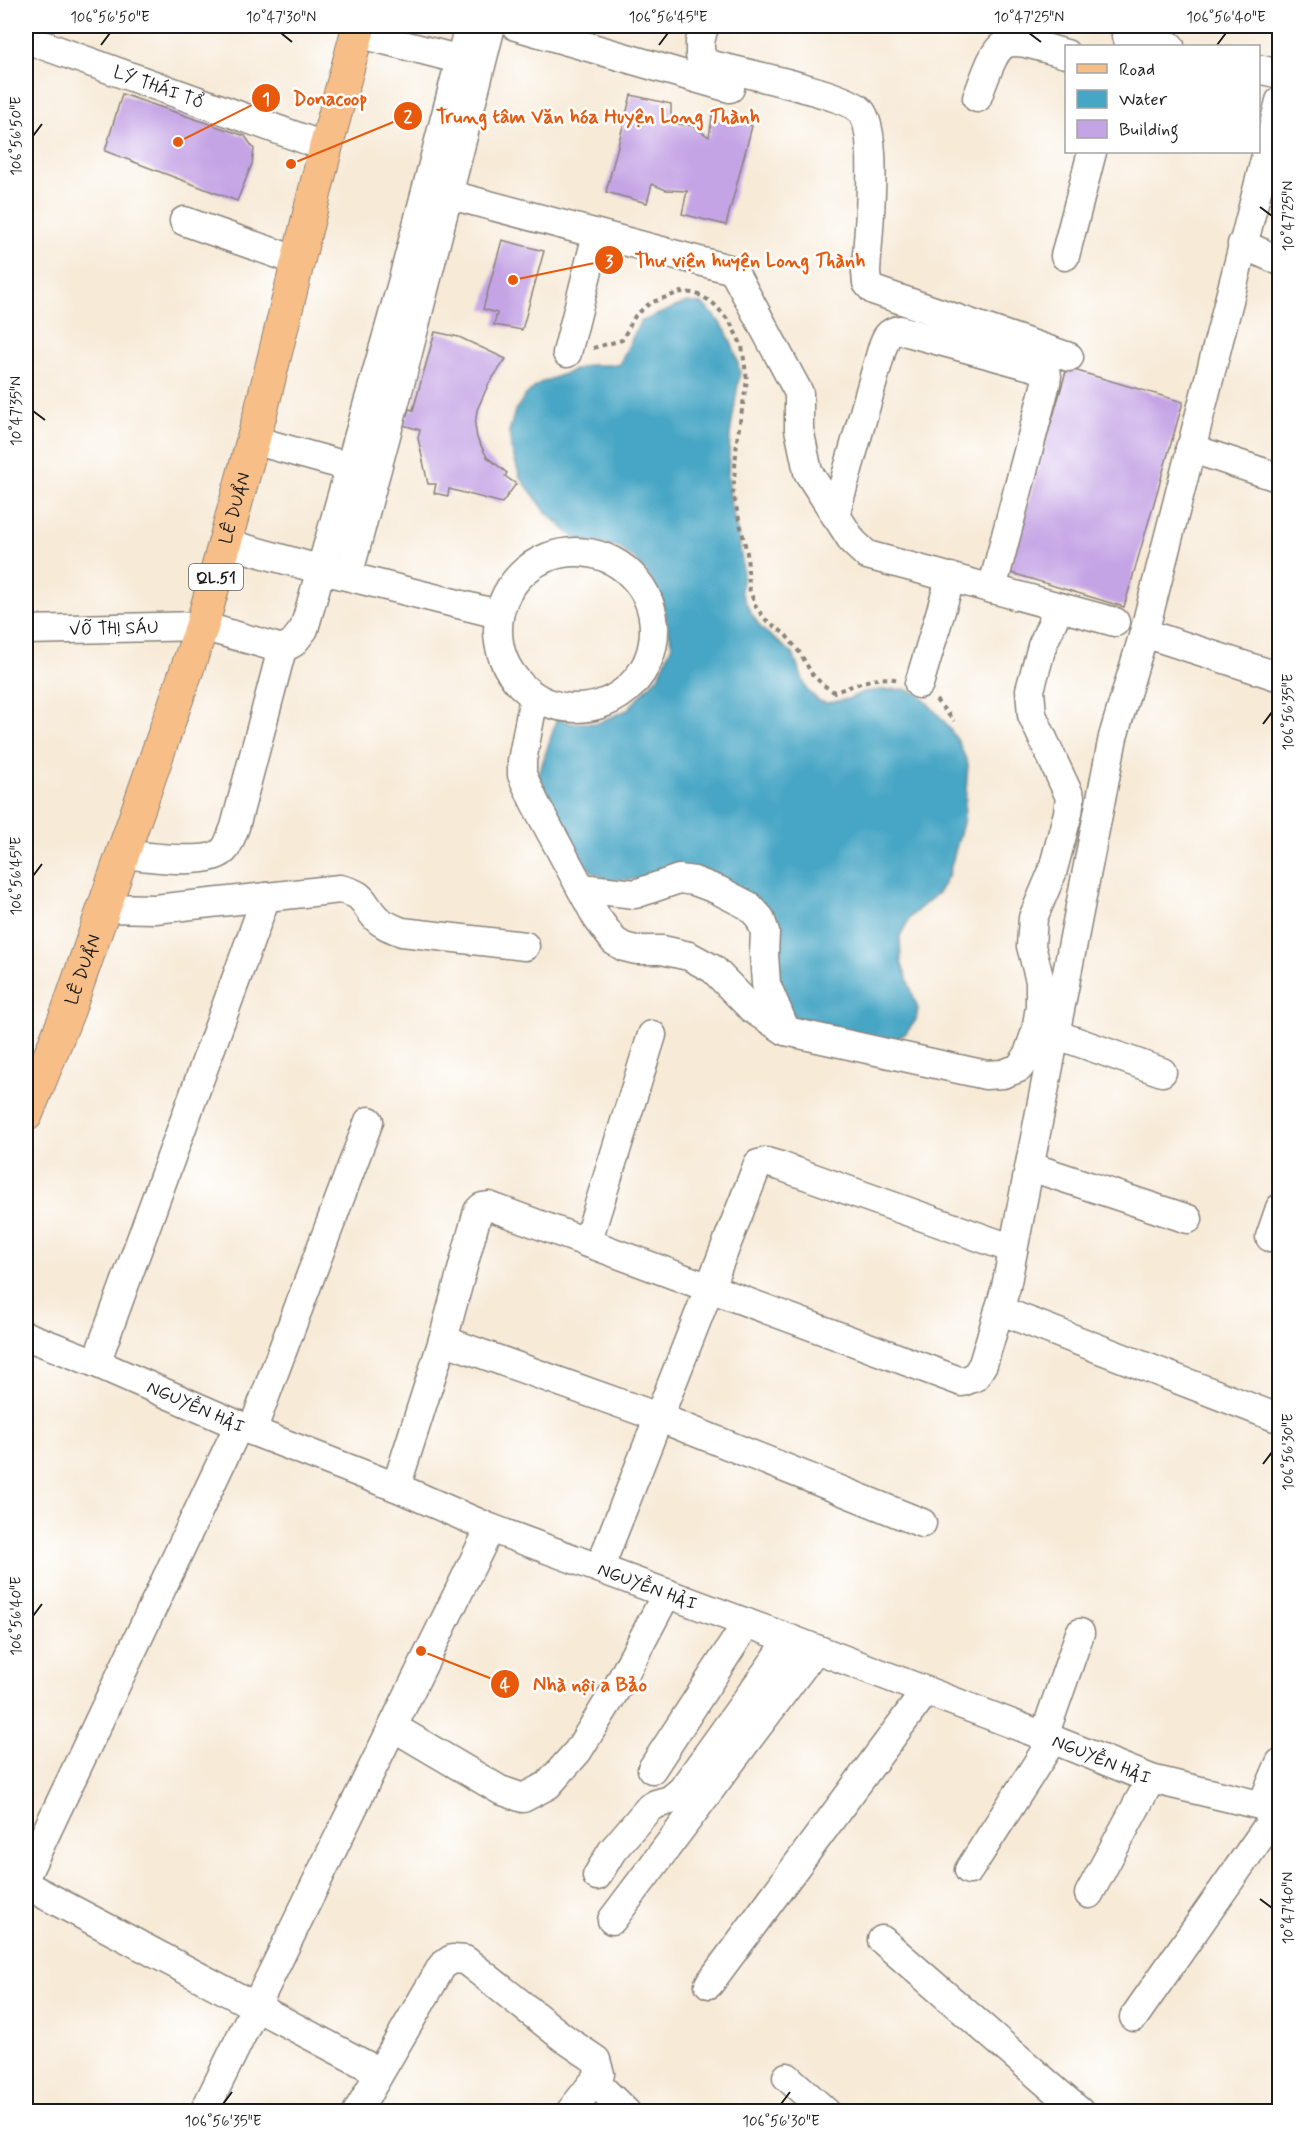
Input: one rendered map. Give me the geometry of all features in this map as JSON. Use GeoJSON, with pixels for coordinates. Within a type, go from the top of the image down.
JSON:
{"type":"FeatureCollection","features":[{"type":"Feature","properties":{"kind":"main road","name":"LÊ DUẨN"},"geometry":{"type":"LineString","coordinates":[[26,1115],[68,1011],[202,626],[253,440],[358,29]]}},
{"type":"Feature","properties":{"kind":"street"},"geometry":{"type":"LineString","coordinates":[[335,573],[350,467],[447,194],[470,62],[468,26]]}},
{"type":"Feature","properties":{"kind":"street"},"geometry":{"type":"LineString","coordinates":[[123,854],[202,859],[215,857],[225,849],[235,827],[282,649],[293,643],[304,629],[335,573],[413,286],[470,62],[490,26]]}},
{"type":"Feature","properties":{"kind":"street"},"geometry":{"type":"LineString","coordinates":[[516,26],[775,101]]}},
{"type":"Feature","properties":{"kind":"street"},"geometry":{"type":"LineString","coordinates":[[704,26],[700,55],[708,64],[807,89],[844,101],[860,110],[867,123],[871,147],[866,272],[867,283],[873,290],[1069,357]]}},
{"type":"Feature","properties":{"kind":"street"},"geometry":{"type":"LineString","coordinates":[[358,29],[470,62]]}},
{"type":"Feature","properties":{"kind":"street"},"geometry":{"type":"LineString","coordinates":[[1126,36],[1166,45]]}},
{"type":"Feature","properties":{"kind":"street","name":"LÝ THÁI TỔ"},"geometry":{"type":"LineString","coordinates":[[26,39],[326,147]]}},
{"type":"Feature","properties":{"kind":"street"},"geometry":{"type":"LineString","coordinates":[[977,98],[995,52],[1004,44],[1012,41],[1025,42],[1065,54]]}},
{"type":"Feature","properties":{"kind":"street"},"geometry":{"type":"LineString","coordinates":[[1260,69],[1280,74]]}},
{"type":"Feature","properties":{"kind":"street"},"geometry":{"type":"LineString","coordinates":[[396,1486],[443,1340],[478,1211],[482,1207],[489,1206],[962,1382],[975,1377],[983,1364],[1006,1287],[1113,737],[1144,633],[1280,101]]}},
{"type":"Feature","properties":{"kind":"street"},"geometry":{"type":"LineString","coordinates":[[1065,256],[1092,153]]}},
{"type":"Feature","properties":{"kind":"street"},"geometry":{"type":"LineString","coordinates":[[447,194],[733,270],[799,393],[799,429],[808,472],[853,542],[867,555],[1115,622]]}},
{"type":"Feature","properties":{"kind":"street"},"geometry":{"type":"LineString","coordinates":[[183,221],[298,261]]}},
{"type":"Feature","properties":{"kind":"street"},"geometry":{"type":"LineString","coordinates":[[567,353],[597,234]]}},
{"type":"Feature","properties":{"kind":"street"},"geometry":{"type":"LineString","coordinates":[[1242,244],[1280,261]]}},
{"type":"Feature","properties":{"kind":"street"},"geometry":{"type":"LineString","coordinates":[[835,515],[885,339],[894,330],[1042,369],[1047,376],[1046,384],[992,589]]}},
{"type":"Feature","properties":{"kind":"street"},"geometry":{"type":"LineString","coordinates":[[253,440],[350,467]]}},
{"type":"Feature","properties":{"kind":"street"},"geometry":{"type":"LineString","coordinates":[[1190,448],[1280,478]]}},
{"type":"Feature","properties":{"kind":"street"},"geometry":{"type":"LineString","coordinates":[[225,543],[498,614]]}},
{"type":"Feature","properties":{"kind":"street"},"geometry":{"type":"LineString","coordinates":[[574,551],[600,555],[624,568],[642,588],[653,612],[654,639],[648,664],[632,686],[611,701],[585,709],[558,707],[534,697],[516,681],[503,661],[497,638],[498,614],[508,589],[525,569],[548,556],[574,551]]}},
{"type":"Feature","properties":{"kind":"street"},"geometry":{"type":"LineString","coordinates":[[920,684],[951,577]]}},
{"type":"Feature","properties":{"kind":"street"},"geometry":{"type":"LineString","coordinates":[[534,697],[522,761],[522,776],[597,918],[614,941],[636,950],[662,950],[689,956],[713,969],[752,1009],[786,1031],[986,1075],[1004,1074],[1019,1068],[1027,1057],[1036,1031],[1040,1007],[1040,981],[1031,946],[1033,918],[1052,873],[1070,797],[1032,715],[1030,690],[1042,646],[1059,607]]}},
{"type":"Feature","properties":{"kind":"street","name":"VÕ THỊ SÁU"},"geometry":{"type":"LineString","coordinates":[[26,630],[202,626],[282,649]]}},
{"type":"Feature","properties":{"kind":"street"},"geometry":{"type":"LineString","coordinates":[[1144,633],[1280,676]]}},
{"type":"Feature","properties":{"kind":"street"},"geometry":{"type":"LineString","coordinates":[[581,888],[635,894],[679,879],[694,881],[718,890],[749,906],[760,918],[765,932],[766,984],[786,1031]]}},
{"type":"Feature","properties":{"kind":"street"},"geometry":{"type":"LineString","coordinates":[[104,908],[155,909],[323,889],[340,889],[355,892],[364,899],[377,919],[402,932],[525,946]]}},
{"type":"Feature","properties":{"kind":"street"},"geometry":{"type":"LineString","coordinates":[[96,1363],[266,897]]}},
{"type":"Feature","properties":{"kind":"street"},"geometry":{"type":"LineString","coordinates":[[1055,1034],[1162,1072]]}},
{"type":"Feature","properties":{"kind":"street"},"geometry":{"type":"LineString","coordinates":[[587,1243],[652,1035]]}},
{"type":"Feature","properties":{"kind":"street"},"geometry":{"type":"LineString","coordinates":[[26,1875],[245,1428],[369,1121]]}},
{"type":"Feature","properties":{"kind":"street"},"geometry":{"type":"LineString","coordinates":[[600,1567],[758,1164],[762,1162],[780,1166],[1013,1249]]}},
{"type":"Feature","properties":{"kind":"street"},"geometry":{"type":"LineString","coordinates":[[1031,1167],[1188,1219]]}},
{"type":"Feature","properties":{"kind":"street"},"geometry":{"type":"LineString","coordinates":[[1270,1237],[1280,1208]]}},
{"type":"Feature","properties":{"kind":"street"},"geometry":{"type":"LineString","coordinates":[[999,1310],[1275,1417]]}},
{"type":"Feature","properties":{"kind":"street","name":"NGUYỄN HẢI"},"geometry":{"type":"LineString","coordinates":[[26,1336],[96,1363],[245,1428],[396,1486],[490,1528],[600,1567],[1048,1737],[1151,1779],[1274,1808]]}},
{"type":"Feature","properties":{"kind":"street"},"geometry":{"type":"LineString","coordinates":[[443,1340],[658,1417],[922,1523]]}},
{"type":"Feature","properties":{"kind":"street"},"geometry":{"type":"LineString","coordinates":[[204,2112],[490,1528]]}},
{"type":"Feature","properties":{"kind":"street"},"geometry":{"type":"LineString","coordinates":[[393,1727],[500,1790],[524,1798],[548,1785],[578,1751],[618,1686],[667,1593]]}},
{"type":"Feature","properties":{"kind":"street"},"geometry":{"type":"LineString","coordinates":[[652,1769],[747,1623]]}},
{"type":"Feature","properties":{"kind":"street"},"geometry":{"type":"LineString","coordinates":[[969,1870],[1048,1737],[1080,1633]]}},
{"type":"Feature","properties":{"kind":"street"},"geometry":{"type":"LineString","coordinates":[[597,1876],[612,1851],[649,1808],[670,1800],[682,1790],[803,1644]]}},
{"type":"Feature","properties":{"kind":"street"},"geometry":{"type":"LineString","coordinates":[[612,1920],[803,1644]]}},
{"type":"Feature","properties":{"kind":"street"},"geometry":{"type":"LineString","coordinates":[[920,1734],[932,1694]]}},
{"type":"Feature","properties":{"kind":"street"},"geometry":{"type":"LineString","coordinates":[[709,1984],[932,1694]]}},
{"type":"Feature","properties":{"kind":"street"},"geometry":{"type":"LineString","coordinates":[[1134,2017],[1274,1808],[1280,1763]]}},
{"type":"Feature","properties":{"kind":"street"},"geometry":{"type":"LineString","coordinates":[[1089,1894],[1151,1779]]}},
{"type":"Feature","properties":{"kind":"street"},"geometry":{"type":"LineString","coordinates":[[26,1885],[379,2072]]}},
{"type":"Feature","properties":{"kind":"street"},"geometry":{"type":"LineString","coordinates":[[882,1940],[1080,2112]]}},
{"type":"Feature","properties":{"kind":"street"},"geometry":{"type":"LineString","coordinates":[[357,2112],[442,1966],[452,1959],[465,1960],[565,2039],[596,2060],[600,2074],[570,2112]]}},
{"type":"Feature","properties":{"kind":"street"},"geometry":{"type":"LineString","coordinates":[[787,2077],[826,2112]]}},
{"type":"Feature","properties":{"kind":"street"},"geometry":{"type":"LineString","coordinates":[[595,2082],[626,2112]]}},
{"type":"Feature","properties":{"kind":"path"},"geometry":{"type":"LineString","coordinates":[[567,353],[622,340],[635,316],[650,303],[681,292],[693,293],[714,304],[730,322],[742,346],[747,380],[737,440],[733,494],[747,553],[749,588],[756,607],[765,619],[785,634],[822,684],[834,692],[864,680],[892,678],[920,684],[954,721]]}},
{"type":"Feature","properties":{"kind":"water"},"geometry":{"type":"Polygon","coordinates":[[[687,302],[702,304],[714,315],[726,331],[740,372],[730,435],[728,476],[743,571],[741,592],[751,613],[762,629],[793,654],[807,690],[819,701],[827,703],[848,699],[863,692],[882,690],[905,689],[919,694],[944,721],[958,741],[968,764],[964,819],[949,874],[939,892],[911,916],[900,936],[901,962],[918,1009],[916,1020],[906,1033],[894,1040],[871,1042],[810,1033],[778,999],[770,919],[651,879],[609,880],[592,872],[579,856],[545,802],[538,777],[557,718],[570,723],[598,723],[627,710],[660,674],[672,645],[663,605],[650,577],[635,560],[621,549],[578,541],[547,513],[520,477],[511,448],[509,432],[515,411],[525,396],[540,383],[588,365],[619,365],[640,322],[687,302]]]}},
{"type":"Feature","properties":{"kind":"building"},"geometry":{"type":"Polygon","coordinates":[[[122,94],[245,136],[254,149],[252,164],[237,201],[105,151],[122,94]]]}},
{"type":"Feature","properties":{"kind":"building"},"geometry":{"type":"Polygon","coordinates":[[[631,95],[671,104],[671,123],[693,126],[709,137],[712,116],[752,126],[726,225],[682,214],[687,191],[666,190],[652,184],[647,203],[606,192],[631,95]]]}},
{"type":"Feature","properties":{"kind":"building"},"geometry":{"type":"Polygon","coordinates":[[[502,240],[544,251],[522,330],[494,325],[497,313],[483,309],[502,240]]]}},
{"type":"Feature","properties":{"kind":"building"},"geometry":{"type":"Polygon","coordinates":[[[435,332],[459,337],[506,359],[489,383],[477,410],[475,425],[477,438],[487,457],[507,473],[505,476],[516,484],[502,503],[449,489],[448,496],[434,493],[436,484],[428,484],[418,438],[420,430],[403,425],[409,409],[413,410],[435,332]]]}},
{"type":"Feature","properties":{"kind":"building"},"geometry":{"type":"Polygon","coordinates":[[[1067,368],[1183,402],[1124,607],[1008,572],[1067,368]]]}},
{"type":"Feature","properties":{"kind":"place","name":"Donacoop"},"geometry":{"type":"Point","coordinates":[178,142]}},
{"type":"Feature","properties":{"kind":"place","name":"Trung tâm Văn hóa Huyện Long Thành"},"geometry":{"type":"Point","coordinates":[291,164]}},
{"type":"Feature","properties":{"kind":"place","name":"Thư viện huyện Long Thành"},"geometry":{"type":"Point","coordinates":[513,280]}},
{"type":"Feature","properties":{"kind":"place","name":"Nhà nội a Bảo"},"geometry":{"type":"Point","coordinates":[421,1651]}}]}
